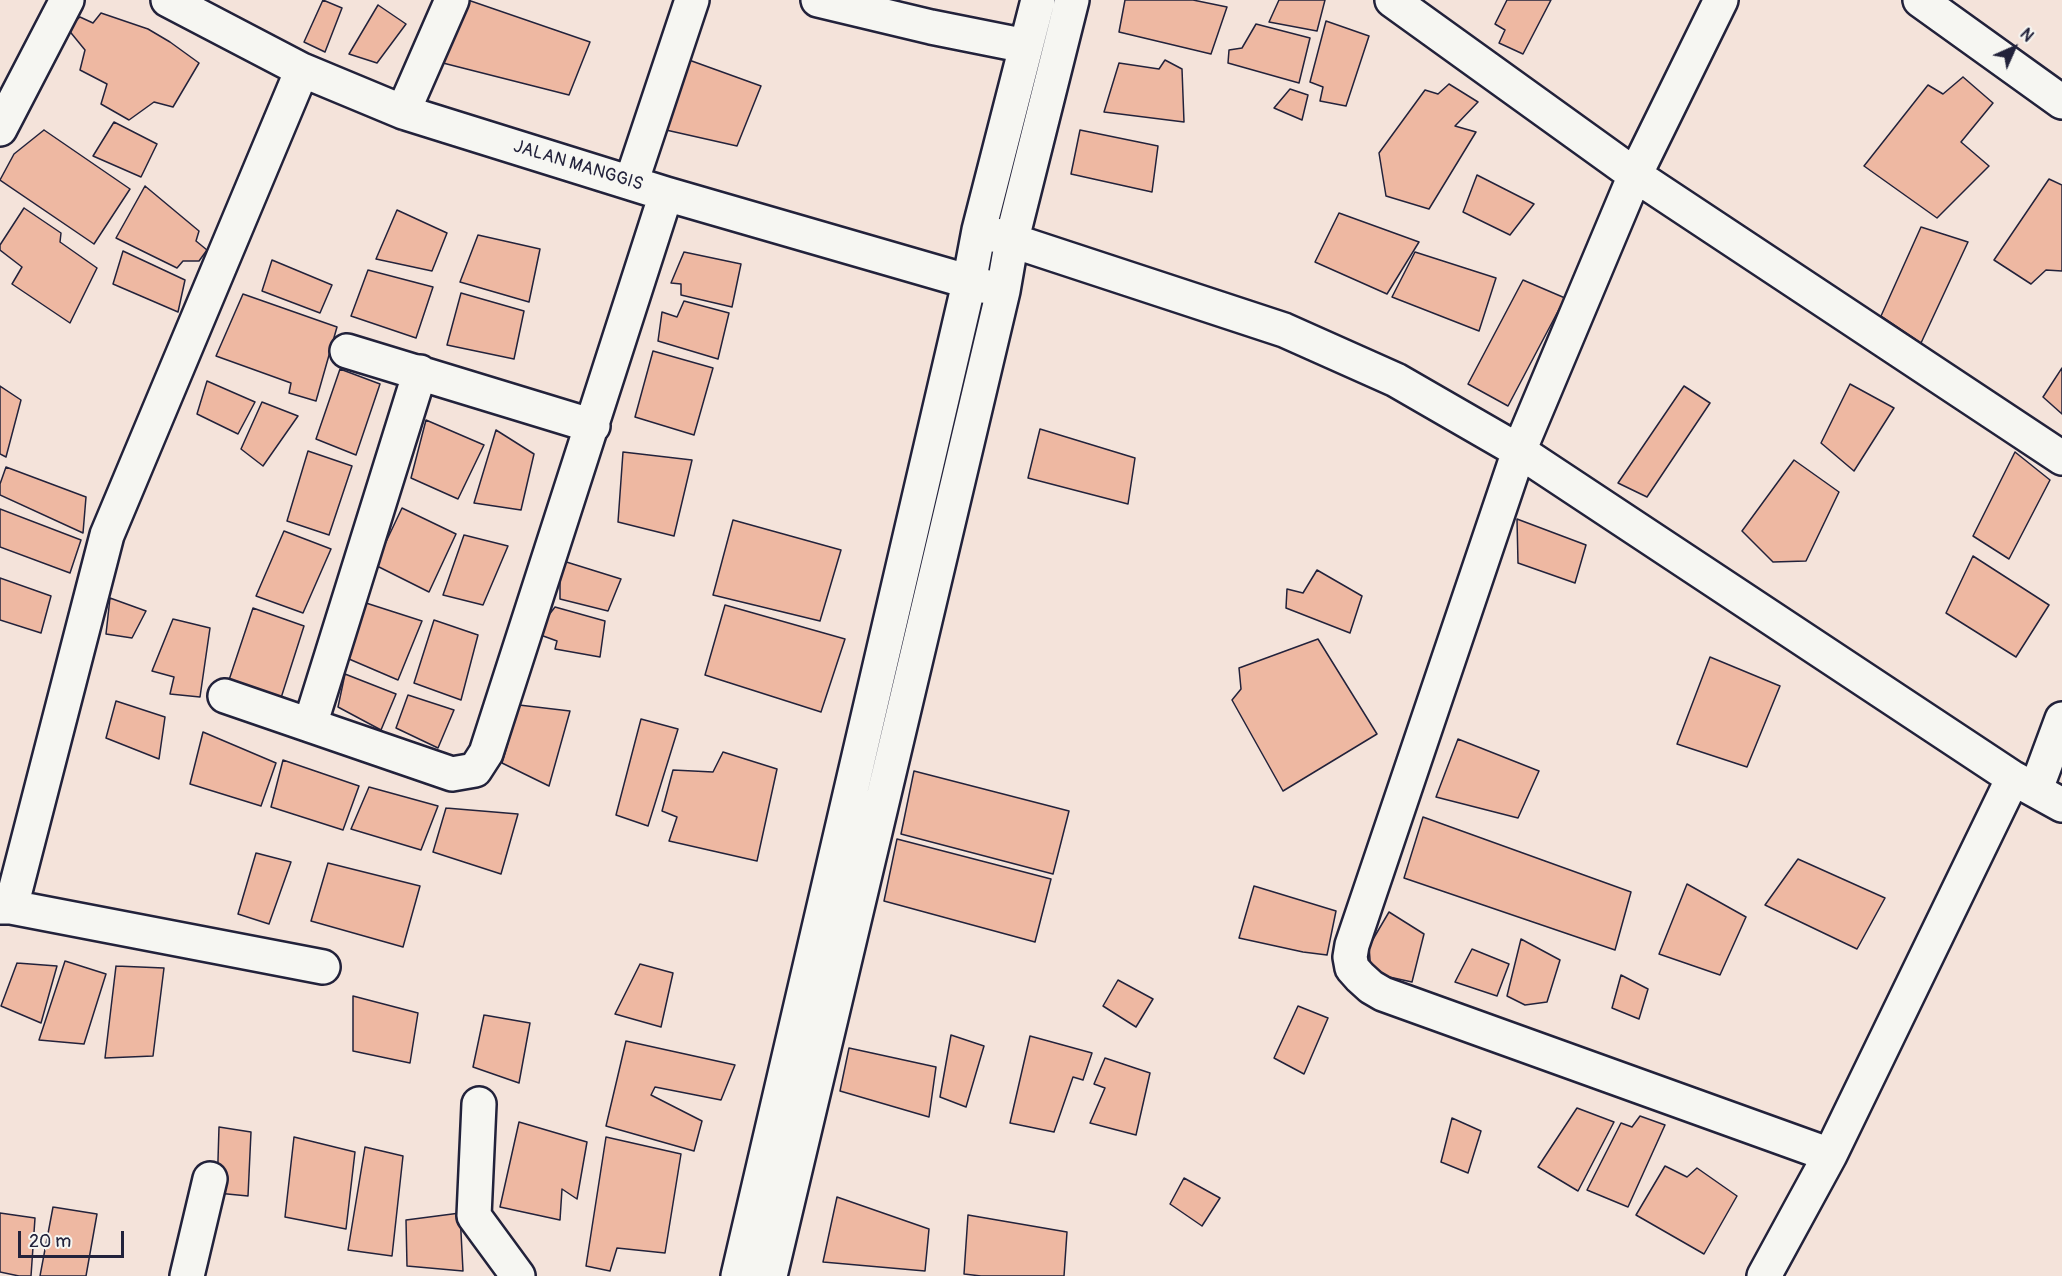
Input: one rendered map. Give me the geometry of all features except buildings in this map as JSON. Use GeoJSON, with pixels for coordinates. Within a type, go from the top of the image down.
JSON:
{"type":"FeatureCollection","features":[{"type":"Feature","properties":{"kind":"street"},"geometry":{"type":"LineString","coordinates":[[0,129],[67,0]]}},
{"type":"Feature","properties":{"kind":"street","name":"JALAN MANGGIS"},"geometry":{"type":"LineString","coordinates":[[168,0],[302,69],[403,112],[666,194],[1003,291]]}},
{"type":"Feature","properties":{"kind":"street"},"geometry":{"type":"LineString","coordinates":[[403,112],[453,0]]}},
{"type":"Feature","properties":{"kind":"street"},"geometry":{"type":"LineString","coordinates":[[631,183],[692,0]]}},
{"type":"Feature","properties":{"kind":"street"},"geometry":{"type":"LineString","coordinates":[[818,0],[931,27],[1026,46]]}},
{"type":"Feature","properties":{"kind":"street"},"geometry":{"type":"LineString","coordinates":[[738,1276],[969,283],[979,230],[1038,0]]}},
{"type":"Feature","properties":{"kind":"street"},"geometry":{"type":"LineString","coordinates":[[770,1276],[1003,291],[1011,239],[1072,0]]}},
{"type":"Feature","properties":{"kind":"street"},"geometry":{"type":"LineString","coordinates":[[1392,0],[1635,175],[2062,458]]}},
{"type":"Feature","properties":{"kind":"street"},"geometry":{"type":"LineString","coordinates":[[1721,0],[1635,175],[1519,451],[1352,945],[1350,957],[1352,968],[1371,987],[1383,994],[1830,1155]]}},
{"type":"Feature","properties":{"kind":"street"},"geometry":{"type":"LineString","coordinates":[[1920,0],[2062,102]]}},
{"type":"Feature","properties":{"kind":"street"},"geometry":{"type":"LineString","coordinates":[[302,69],[106,535],[5,907],[323,967]]}},
{"type":"Feature","properties":{"kind":"street"},"geometry":{"type":"LineString","coordinates":[[225,696],[452,774],[475,770],[486,753],[666,194]]}},
{"type":"Feature","properties":{"kind":"street"},"geometry":{"type":"LineString","coordinates":[[979,230],[1284,330],[1396,380],[1519,451],[2037,791]]}},
{"type":"Feature","properties":{"kind":"street"},"geometry":{"type":"LineString","coordinates":[[347,351],[593,426]]}},
{"type":"Feature","properties":{"kind":"street"},"geometry":{"type":"LineString","coordinates":[[310,725],[420,372]]}},
{"type":"Feature","properties":{"kind":"street"},"geometry":{"type":"LineString","coordinates":[[1764,1276],[1830,1155],[2037,791],[2062,719]]}},
{"type":"Feature","properties":{"kind":"street"},"geometry":{"type":"LineString","coordinates":[[479,1104],[474,1216],[518,1276]]}},
{"type":"Feature","properties":{"kind":"street"},"geometry":{"type":"LineString","coordinates":[[187,1276],[210,1179]]}}]}
